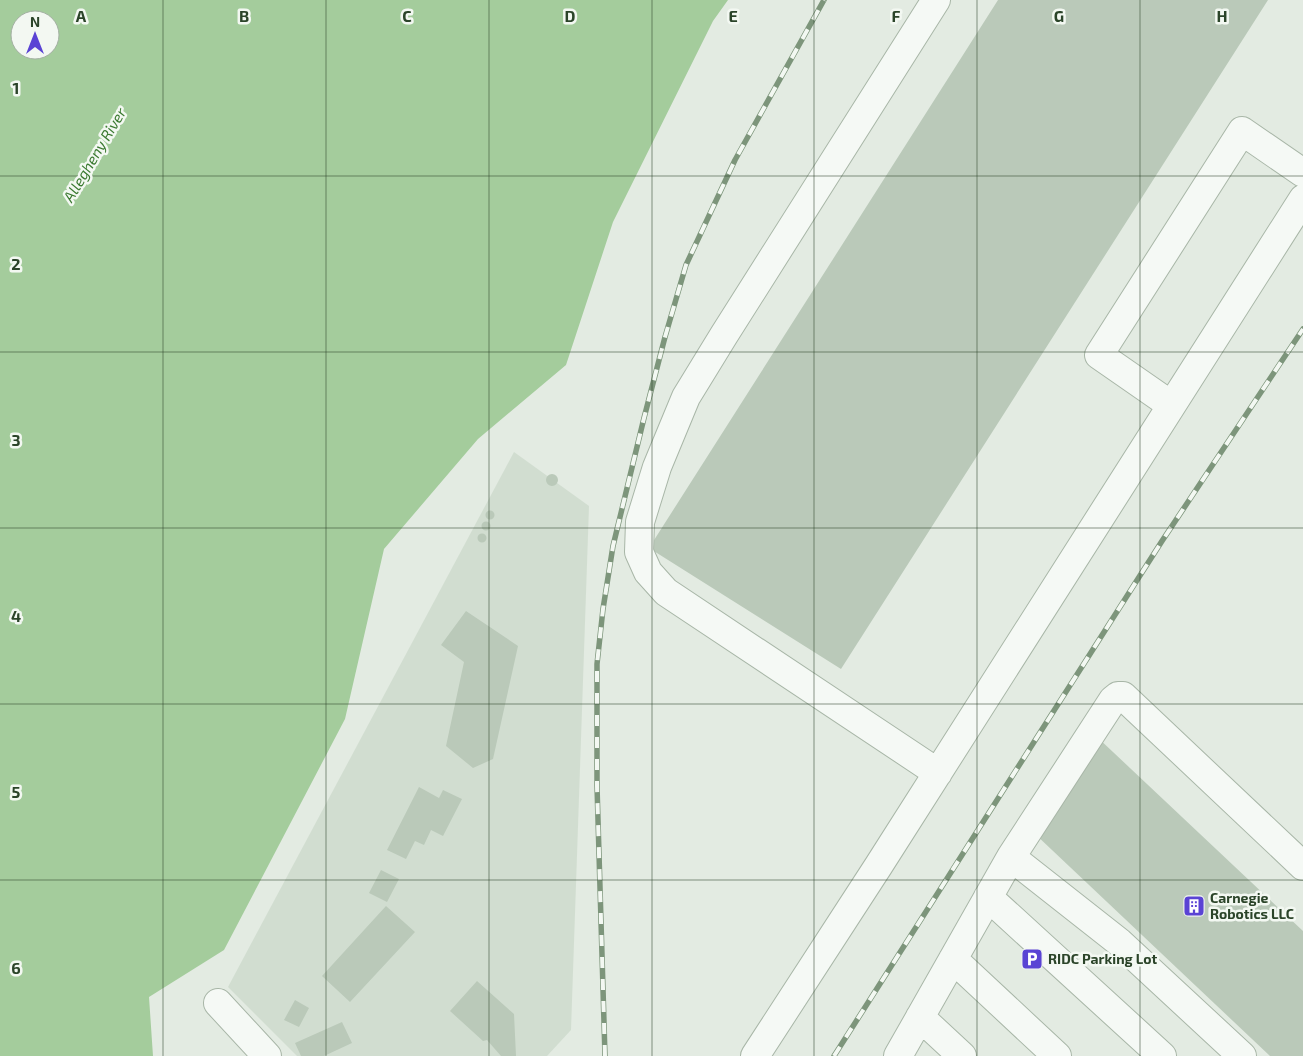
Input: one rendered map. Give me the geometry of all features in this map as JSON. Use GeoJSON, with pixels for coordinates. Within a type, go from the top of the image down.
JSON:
{"type":"FeatureCollection","features":[{"type":"Feature","properties":{"kind":"street"},"geometry":{"type":"LineString","coordinates":[[936,0],[686,397],[657,467],[640,522],[639,552],[648,572],[666,592],[938,772]]}},
{"type":"Feature","properties":{"kind":"street"},"geometry":{"type":"LineString","coordinates":[[1171,405],[1099,355],[1242,131],[1303,173]]}},
{"type":"Feature","properties":{"kind":"street"},"geometry":{"type":"LineString","coordinates":[[754,1056],[879,865],[1303,199]]}},
{"type":"Feature","properties":{"kind":"street"},"geometry":{"type":"LineString","coordinates":[[898,1056],[1011,857],[1113,700],[1118,696],[1123,696],[1303,866]]}},
{"type":"Feature","properties":{"kind":"street"},"geometry":{"type":"LineString","coordinates":[[1011,857],[1119,942],[1242,1056]]}},
{"type":"Feature","properties":{"kind":"street"},"geometry":{"type":"LineString","coordinates":[[988,897],[1162,1056]]}},
{"type":"Feature","properties":{"kind":"street"},"geometry":{"type":"LineString","coordinates":[[953,959],[1057,1056]]}},
{"type":"Feature","properties":{"kind":"street"},"geometry":{"type":"LineString","coordinates":[[218,1003],[267,1056]]}},
{"type":"Feature","properties":{"kind":"street"},"geometry":{"type":"LineString","coordinates":[[920,1017],[962,1056]]}},
{"type":"Feature","properties":{"kind":"shaded area"},"geometry":{"type":"Polygon","coordinates":[[[514,452],[589,506],[571,1030],[547,1056],[297,1056],[228,987],[514,452]]]}},
{"type":"Feature","properties":{"kind":"water","name":"Allegheny River"},"geometry":{"type":"Polygon","coordinates":[[[0,0],[728,0],[713,21],[613,222],[566,365],[478,439],[384,549],[345,719],[224,950],[149,997],[153,1056],[0,1056],[0,0]]]}},
{"type":"Feature","properties":{"kind":"building"},"geometry":{"type":"Polygon","coordinates":[[[998,0],[1268,0],[841,669],[649,548],[998,0]]]}},
{"type":"Feature","properties":{"kind":"building"},"geometry":{"type":"Polygon","coordinates":[[[552,474],[558,480],[552,486],[546,480],[552,474]]]}},
{"type":"Feature","properties":{"kind":"building"},"geometry":{"type":"Polygon","coordinates":[[[490,511],[494,515],[490,519],[486,515],[490,511]]]}},
{"type":"Feature","properties":{"kind":"building"},"geometry":{"type":"Polygon","coordinates":[[[486,522],[490,526],[486,530],[482,526],[486,522]]]}},
{"type":"Feature","properties":{"kind":"building"},"geometry":{"type":"Polygon","coordinates":[[[482,534],[486,538],[482,542],[478,538],[482,534]]]}},
{"type":"Feature","properties":{"kind":"building"},"geometry":{"type":"Polygon","coordinates":[[[466,611],[518,646],[493,759],[473,768],[446,746],[464,662],[441,645],[466,611]]]}},
{"type":"Feature","properties":{"kind":"building","name":"Carnegie Robotics LLC"},"geometry":{"type":"Polygon","coordinates":[[[1096,736],[1303,931],[1303,1056],[1270,1056],[1034,833],[1096,736]]]}},
{"type":"Feature","properties":{"kind":"building"},"geometry":{"type":"Polygon","coordinates":[[[419,787],[439,798],[443,790],[462,799],[443,836],[431,830],[424,845],[415,841],[406,859],[387,850],[419,787]]]}},
{"type":"Feature","properties":{"kind":"building"},"geometry":{"type":"Polygon","coordinates":[[[381,870],[399,879],[387,902],[369,893],[381,870]]]}},
{"type":"Feature","properties":{"kind":"building"},"geometry":{"type":"Polygon","coordinates":[[[386,906],[415,932],[350,1002],[322,976],[386,906]]]}},
{"type":"Feature","properties":{"kind":"building"},"geometry":{"type":"Polygon","coordinates":[[[477,981],[514,1014],[516,1056],[501,1056],[487,1040],[483,1041],[450,1011],[477,981]]]}},
{"type":"Feature","properties":{"kind":"building"},"geometry":{"type":"Polygon","coordinates":[[[295,1000],[309,1008],[299,1027],[284,1020],[295,1000]]]}},
{"type":"Feature","properties":{"kind":"building"},"geometry":{"type":"Polygon","coordinates":[[[342,1022],[352,1043],[324,1056],[301,1056],[295,1043],[342,1022]]]}},
{"type":"Feature","properties":{"kind":"railway"},"geometry":{"type":"LineString","coordinates":[[605,1056],[597,786],[597,664],[613,546],[665,337],[686,265],[735,160],[824,0]]}},
{"type":"Feature","properties":{"kind":"railway"},"geometry":{"type":"LineString","coordinates":[[834,1056],[1162,541],[1303,329]]}},
{"type":"Feature","properties":{"kind":"place","name":"Carnegie Robotics LLC"},"geometry":{"type":"Point","coordinates":[1194,906]}},
{"type":"Feature","properties":{"kind":"place","name":"RIDC Parking Lot"},"geometry":{"type":"Point","coordinates":[1032,959]}}]}
